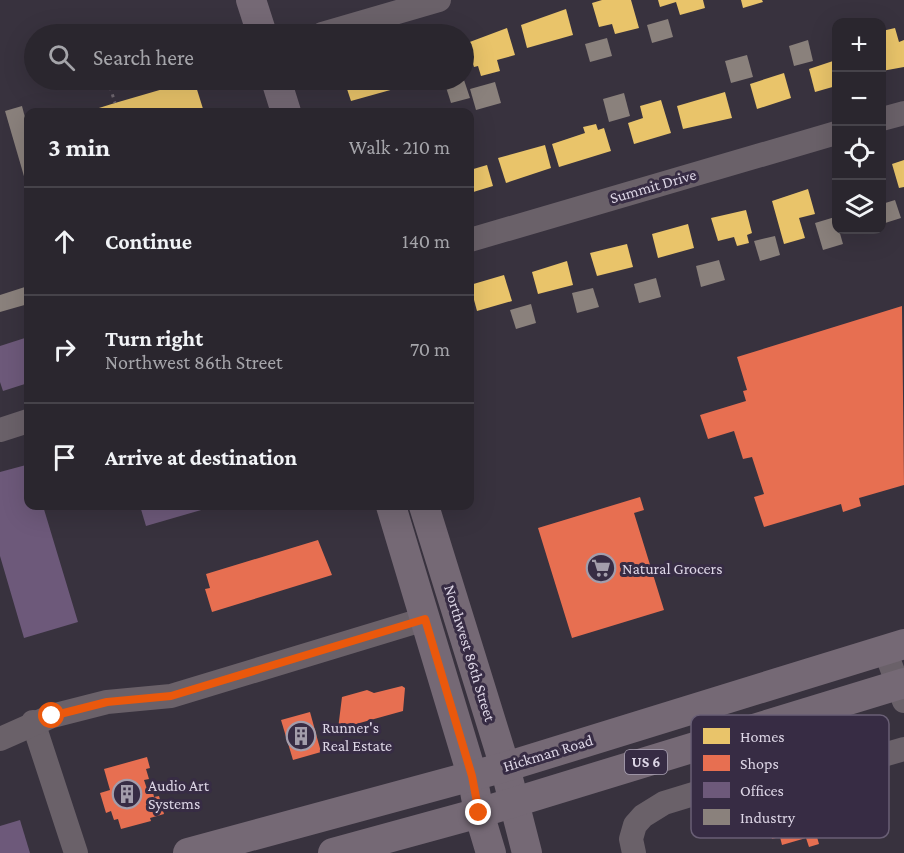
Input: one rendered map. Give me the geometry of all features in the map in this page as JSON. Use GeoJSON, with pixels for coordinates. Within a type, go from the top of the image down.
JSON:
{"type":"FeatureCollection","features":[{"type":"Feature","properties":{"kind":"main road"},"geometry":{"type":"LineString","coordinates":[[251,0],[259,24]]}},
{"type":"Feature","properties":{"kind":"main road"},"geometry":{"type":"LineString","coordinates":[[279,90],[285,108]]}},
{"type":"Feature","properties":{"kind":"main road","name":"Northwest 86th Street"},"geometry":{"type":"LineString","coordinates":[[391,510],[472,776],[479,813],[491,853]]}},
{"type":"Feature","properties":{"kind":"main road","name":"Northwest 86th Street"},"geometry":{"type":"LineString","coordinates":[[425,510],[505,767],[527,853]]}},
{"type":"Feature","properties":{"kind":"main road","name":"Hickman Road"},"geometry":{"type":"LineString","coordinates":[[188,853],[505,767],[895,647]]}},
{"type":"Feature","properties":{"kind":"main road","name":"US 6"},"geometry":{"type":"LineString","coordinates":[[816,715],[903,690]]}},
{"type":"Feature","properties":{"kind":"main road","name":"US 6"},"geometry":{"type":"LineString","coordinates":[[333,853],[691,751]]}},
{"type":"Feature","properties":{"kind":"street"},"geometry":{"type":"LineString","coordinates":[[356,24],[439,0]]}},
{"type":"Feature","properties":{"kind":"street"},"geometry":{"type":"LineString","coordinates":[[886,118],[904,113]]}},
{"type":"Feature","properties":{"kind":"street","name":"Summit Drive"},"geometry":{"type":"LineString","coordinates":[[474,239],[832,134]]}},
{"type":"Feature","properties":{"kind":"street"},"geometry":{"type":"LineString","coordinates":[[0,430],[24,422]]}},
{"type":"Feature","properties":{"kind":"street"},"geometry":{"type":"LineString","coordinates":[[0,739],[33,722],[107,702],[171,696],[425,619]]}},
{"type":"Feature","properties":{"kind":"street"},"geometry":{"type":"LineString","coordinates":[[895,647],[903,690]]}},
{"type":"Feature","properties":{"kind":"street"},"geometry":{"type":"LineString","coordinates":[[33,722],[76,853]]}},
{"type":"Feature","properties":{"kind":"street"},"geometry":{"type":"LineString","coordinates":[[889,753],[904,749]]}},
{"type":"Feature","properties":{"kind":"street"},"geometry":{"type":"LineString","coordinates":[[634,853],[632,839],[635,825],[643,816],[664,803],[691,795]]}},
{"type":"Feature","properties":{"kind":"path"},"geometry":{"type":"LineString","coordinates":[[111,90],[116,103]]}},
{"type":"Feature","properties":{"kind":"building: Homes"},"geometry":{"type":"Polygon","coordinates":[[[602,0],[631,0],[639,28],[615,34],[612,24],[599,27],[592,3],[602,0]]]}},
{"type":"Feature","properties":{"kind":"building: Homes"},"geometry":{"type":"Polygon","coordinates":[[[658,0],[703,0],[705,8],[680,15],[676,2],[660,7],[658,0]]]}},
{"type":"Feature","properties":{"kind":"building: Homes"},"geometry":{"type":"Polygon","coordinates":[[[741,0],[762,0],[763,2],[743,8],[741,0]]]}},
{"type":"Feature","properties":{"kind":"building: Homes"},"geometry":{"type":"Polygon","coordinates":[[[566,9],[573,35],[527,48],[521,25],[566,9]]]}},
{"type":"Feature","properties":{"kind":"building: Homes"},"geometry":{"type":"Polygon","coordinates":[[[507,28],[515,55],[497,60],[500,71],[481,76],[478,66],[474,67],[474,40],[507,28]]]}},
{"type":"Feature","properties":{"kind":"building: Homes"},"geometry":{"type":"Polygon","coordinates":[[[895,28],[899,42],[904,40],[904,67],[886,70],[886,30],[895,28]]]}},
{"type":"Feature","properties":{"kind":"building: Homes"},"geometry":{"type":"Polygon","coordinates":[[[832,61],[832,87],[815,92],[809,69],[832,61]]]}},
{"type":"Feature","properties":{"kind":"building: Homes"},"geometry":{"type":"Polygon","coordinates":[[[784,73],[791,98],[757,109],[750,84],[784,73]]]}},
{"type":"Feature","properties":{"kind":"building: Homes"},"geometry":{"type":"Polygon","coordinates":[[[160,90],[197,90],[203,108],[99,108],[160,90]]]}},
{"type":"Feature","properties":{"kind":"building: Homes"},"geometry":{"type":"Polygon","coordinates":[[[347,90],[390,90],[351,101],[347,90]]]}},
{"type":"Feature","properties":{"kind":"building: Homes"},"geometry":{"type":"Polygon","coordinates":[[[725,92],[732,118],[683,129],[677,106],[725,92]]]}},
{"type":"Feature","properties":{"kind":"building: Homes"},"geometry":{"type":"Polygon","coordinates":[[[661,100],[671,133],[634,144],[628,123],[643,118],[640,106],[661,100]]]}},
{"type":"Feature","properties":{"kind":"building: Homes"},"geometry":{"type":"Polygon","coordinates":[[[596,124],[598,130],[604,128],[611,151],[559,167],[552,144],[585,133],[583,127],[596,124]]]}},
{"type":"Feature","properties":{"kind":"building: Homes"},"geometry":{"type":"Polygon","coordinates":[[[545,145],[551,168],[506,183],[498,158],[545,145]]]}},
{"type":"Feature","properties":{"kind":"building: Homes"},"geometry":{"type":"Polygon","coordinates":[[[904,160],[904,187],[899,188],[892,164],[904,160]]]}},
{"type":"Feature","properties":{"kind":"building: Homes"},"geometry":{"type":"Polygon","coordinates":[[[487,165],[493,186],[474,192],[474,169],[487,165]]]}},
{"type":"Feature","properties":{"kind":"building: Homes"},"geometry":{"type":"Polygon","coordinates":[[[808,189],[815,214],[799,218],[805,238],[784,244],[772,201],[808,189]]]}},
{"type":"Feature","properties":{"kind":"building: Homes"},"geometry":{"type":"Polygon","coordinates":[[[746,210],[752,233],[747,235],[749,243],[737,246],[734,237],[718,241],[711,218],[746,210]]]}},
{"type":"Feature","properties":{"kind":"building: Homes"},"geometry":{"type":"Polygon","coordinates":[[[688,224],[694,248],[658,258],[652,234],[688,224]]]}},
{"type":"Feature","properties":{"kind":"building: Homes"},"geometry":{"type":"Polygon","coordinates":[[[627,244],[633,267],[597,276],[590,253],[627,244]]]}},
{"type":"Feature","properties":{"kind":"building: Homes"},"geometry":{"type":"Polygon","coordinates":[[[567,261],[573,285],[538,294],[532,272],[567,261]]]}},
{"type":"Feature","properties":{"kind":"building: Homes"},"geometry":{"type":"Polygon","coordinates":[[[504,275],[512,301],[477,311],[474,284],[504,275]]]}},
{"type":"Feature","properties":{"kind":"building: Shops"},"geometry":{"type":"Polygon","coordinates":[[[902,306],[904,485],[859,498],[861,506],[843,512],[841,504],[764,527],[754,497],[764,494],[752,457],[743,459],[734,431],[708,439],[700,415],[746,401],[743,391],[747,390],[737,357],[902,306]]]}},
{"type":"Feature","properties":{"kind":"building: Shops","name":"Natural Grocers"},"geometry":{"type":"Polygon","coordinates":[[[640,497],[644,510],[634,513],[664,610],[572,638],[538,528],[640,497]]]}},
{"type":"Feature","properties":{"kind":"building: Shops"},"geometry":{"type":"Polygon","coordinates":[[[318,540],[332,575],[212,612],[205,589],[210,588],[206,574],[318,540]]]}},
{"type":"Feature","properties":{"kind":"building: Shops"},"geometry":{"type":"Polygon","coordinates":[[[402,686],[405,688],[403,711],[338,729],[342,697],[367,690],[374,693],[402,686]]]}},
{"type":"Feature","properties":{"kind":"building: Shops","name":"Runner's Real Estate"},"geometry":{"type":"Polygon","coordinates":[[[310,712],[321,752],[293,760],[281,720],[310,712]]]}},
{"type":"Feature","properties":{"kind":"building: Shops","name":"Audio Art Systems"},"geometry":{"type":"Polygon","coordinates":[[[147,757],[150,768],[146,769],[149,779],[144,780],[147,789],[152,788],[154,797],[159,796],[164,814],[150,818],[151,821],[121,829],[118,819],[114,820],[111,811],[106,813],[100,793],[110,790],[104,769],[147,757]]]}},
{"type":"Feature","properties":{"kind":"building: Shops"},"geometry":{"type":"Polygon","coordinates":[[[780,838],[806,838],[782,845],[780,838]]]}},
{"type":"Feature","properties":{"kind":"building: Shops"},"geometry":{"type":"Polygon","coordinates":[[[806,838],[817,838],[819,844],[809,847],[806,838]]]}},
{"type":"Feature","properties":{"kind":"building: Offices"},"geometry":{"type":"Polygon","coordinates":[[[24,338],[24,384],[3,391],[0,382],[0,346],[24,338]]]}},
{"type":"Feature","properties":{"kind":"building: Offices"},"geometry":{"type":"Polygon","coordinates":[[[24,466],[24,510],[44,510],[78,622],[24,638],[0,556],[0,472],[24,466]]]}},
{"type":"Feature","properties":{"kind":"building: Offices"},"geometry":{"type":"Polygon","coordinates":[[[141,510],[201,510],[146,526],[141,510]]]}},
{"type":"Feature","properties":{"kind":"building: Offices"},"geometry":{"type":"Polygon","coordinates":[[[20,820],[30,853],[0,853],[0,826],[20,820]]]}},
{"type":"Feature","properties":{"kind":"building: Industry"},"geometry":{"type":"Polygon","coordinates":[[[668,19],[673,37],[652,43],[647,25],[668,19]]]}},
{"type":"Feature","properties":{"kind":"building: Industry"},"geometry":{"type":"Polygon","coordinates":[[[607,38],[612,56],[590,62],[585,44],[607,38]]]}},
{"type":"Feature","properties":{"kind":"building: Industry"},"geometry":{"type":"Polygon","coordinates":[[[808,40],[813,61],[794,66],[789,46],[808,40]]]}},
{"type":"Feature","properties":{"kind":"building: Industry"},"geometry":{"type":"Polygon","coordinates":[[[747,55],[753,77],[731,83],[725,61],[747,55]]]}},
{"type":"Feature","properties":{"kind":"building: Industry"},"geometry":{"type":"Polygon","coordinates":[[[495,82],[501,103],[476,110],[470,90],[474,90],[474,88],[495,82]]]}},
{"type":"Feature","properties":{"kind":"building: Industry"},"geometry":{"type":"Polygon","coordinates":[[[447,90],[467,90],[470,98],[451,103],[447,90]]]}},
{"type":"Feature","properties":{"kind":"building: Industry"},"geometry":{"type":"Polygon","coordinates":[[[624,93],[630,116],[609,122],[603,99],[624,93]]]}},
{"type":"Feature","properties":{"kind":"building: Industry"},"geometry":{"type":"Polygon","coordinates":[[[22,106],[24,176],[5,111],[22,106]]]}},
{"type":"Feature","properties":{"kind":"building: Industry"},"geometry":{"type":"Polygon","coordinates":[[[895,200],[901,218],[886,223],[886,203],[895,200]]]}},
{"type":"Feature","properties":{"kind":"building: Industry"},"geometry":{"type":"Polygon","coordinates":[[[832,218],[832,234],[840,234],[843,244],[823,250],[815,223],[832,218]]]}},
{"type":"Feature","properties":{"kind":"building: Industry"},"geometry":{"type":"Polygon","coordinates":[[[775,236],[780,255],[760,261],[754,241],[775,236]]]}},
{"type":"Feature","properties":{"kind":"building: Industry"},"geometry":{"type":"Polygon","coordinates":[[[719,260],[725,280],[701,287],[696,266],[719,260]]]}},
{"type":"Feature","properties":{"kind":"building: Industry"},"geometry":{"type":"Polygon","coordinates":[[[656,278],[661,297],[639,303],[634,284],[656,278]]]}},
{"type":"Feature","properties":{"kind":"building: Industry"},"geometry":{"type":"Polygon","coordinates":[[[24,287],[24,305],[0,312],[0,295],[24,287]]]}},
{"type":"Feature","properties":{"kind":"building: Industry"},"geometry":{"type":"Polygon","coordinates":[[[593,288],[599,307],[577,313],[572,293],[593,288]]]}},
{"type":"Feature","properties":{"kind":"building: Industry"},"geometry":{"type":"Polygon","coordinates":[[[531,304],[536,323],[516,329],[510,310],[531,304]]]}},
{"type":"Feature","properties":{"kind":"place","name":"Natural Grocers"},"geometry":{"type":"Point","coordinates":[601,568]}},
{"type":"Feature","properties":{"kind":"place","name":"Runner's Real Estate"},"geometry":{"type":"Point","coordinates":[301,736]}},
{"type":"Feature","properties":{"kind":"place","name":"Audio Art Systems"},"geometry":{"type":"Point","coordinates":[127,794]}},
{"type":"Feature","properties":{"kind":"route"},"geometry":{"type":"LineString","coordinates":[[52,716],[107,702],[171,696],[425,619],[472,776],[479,813]]}}]}
